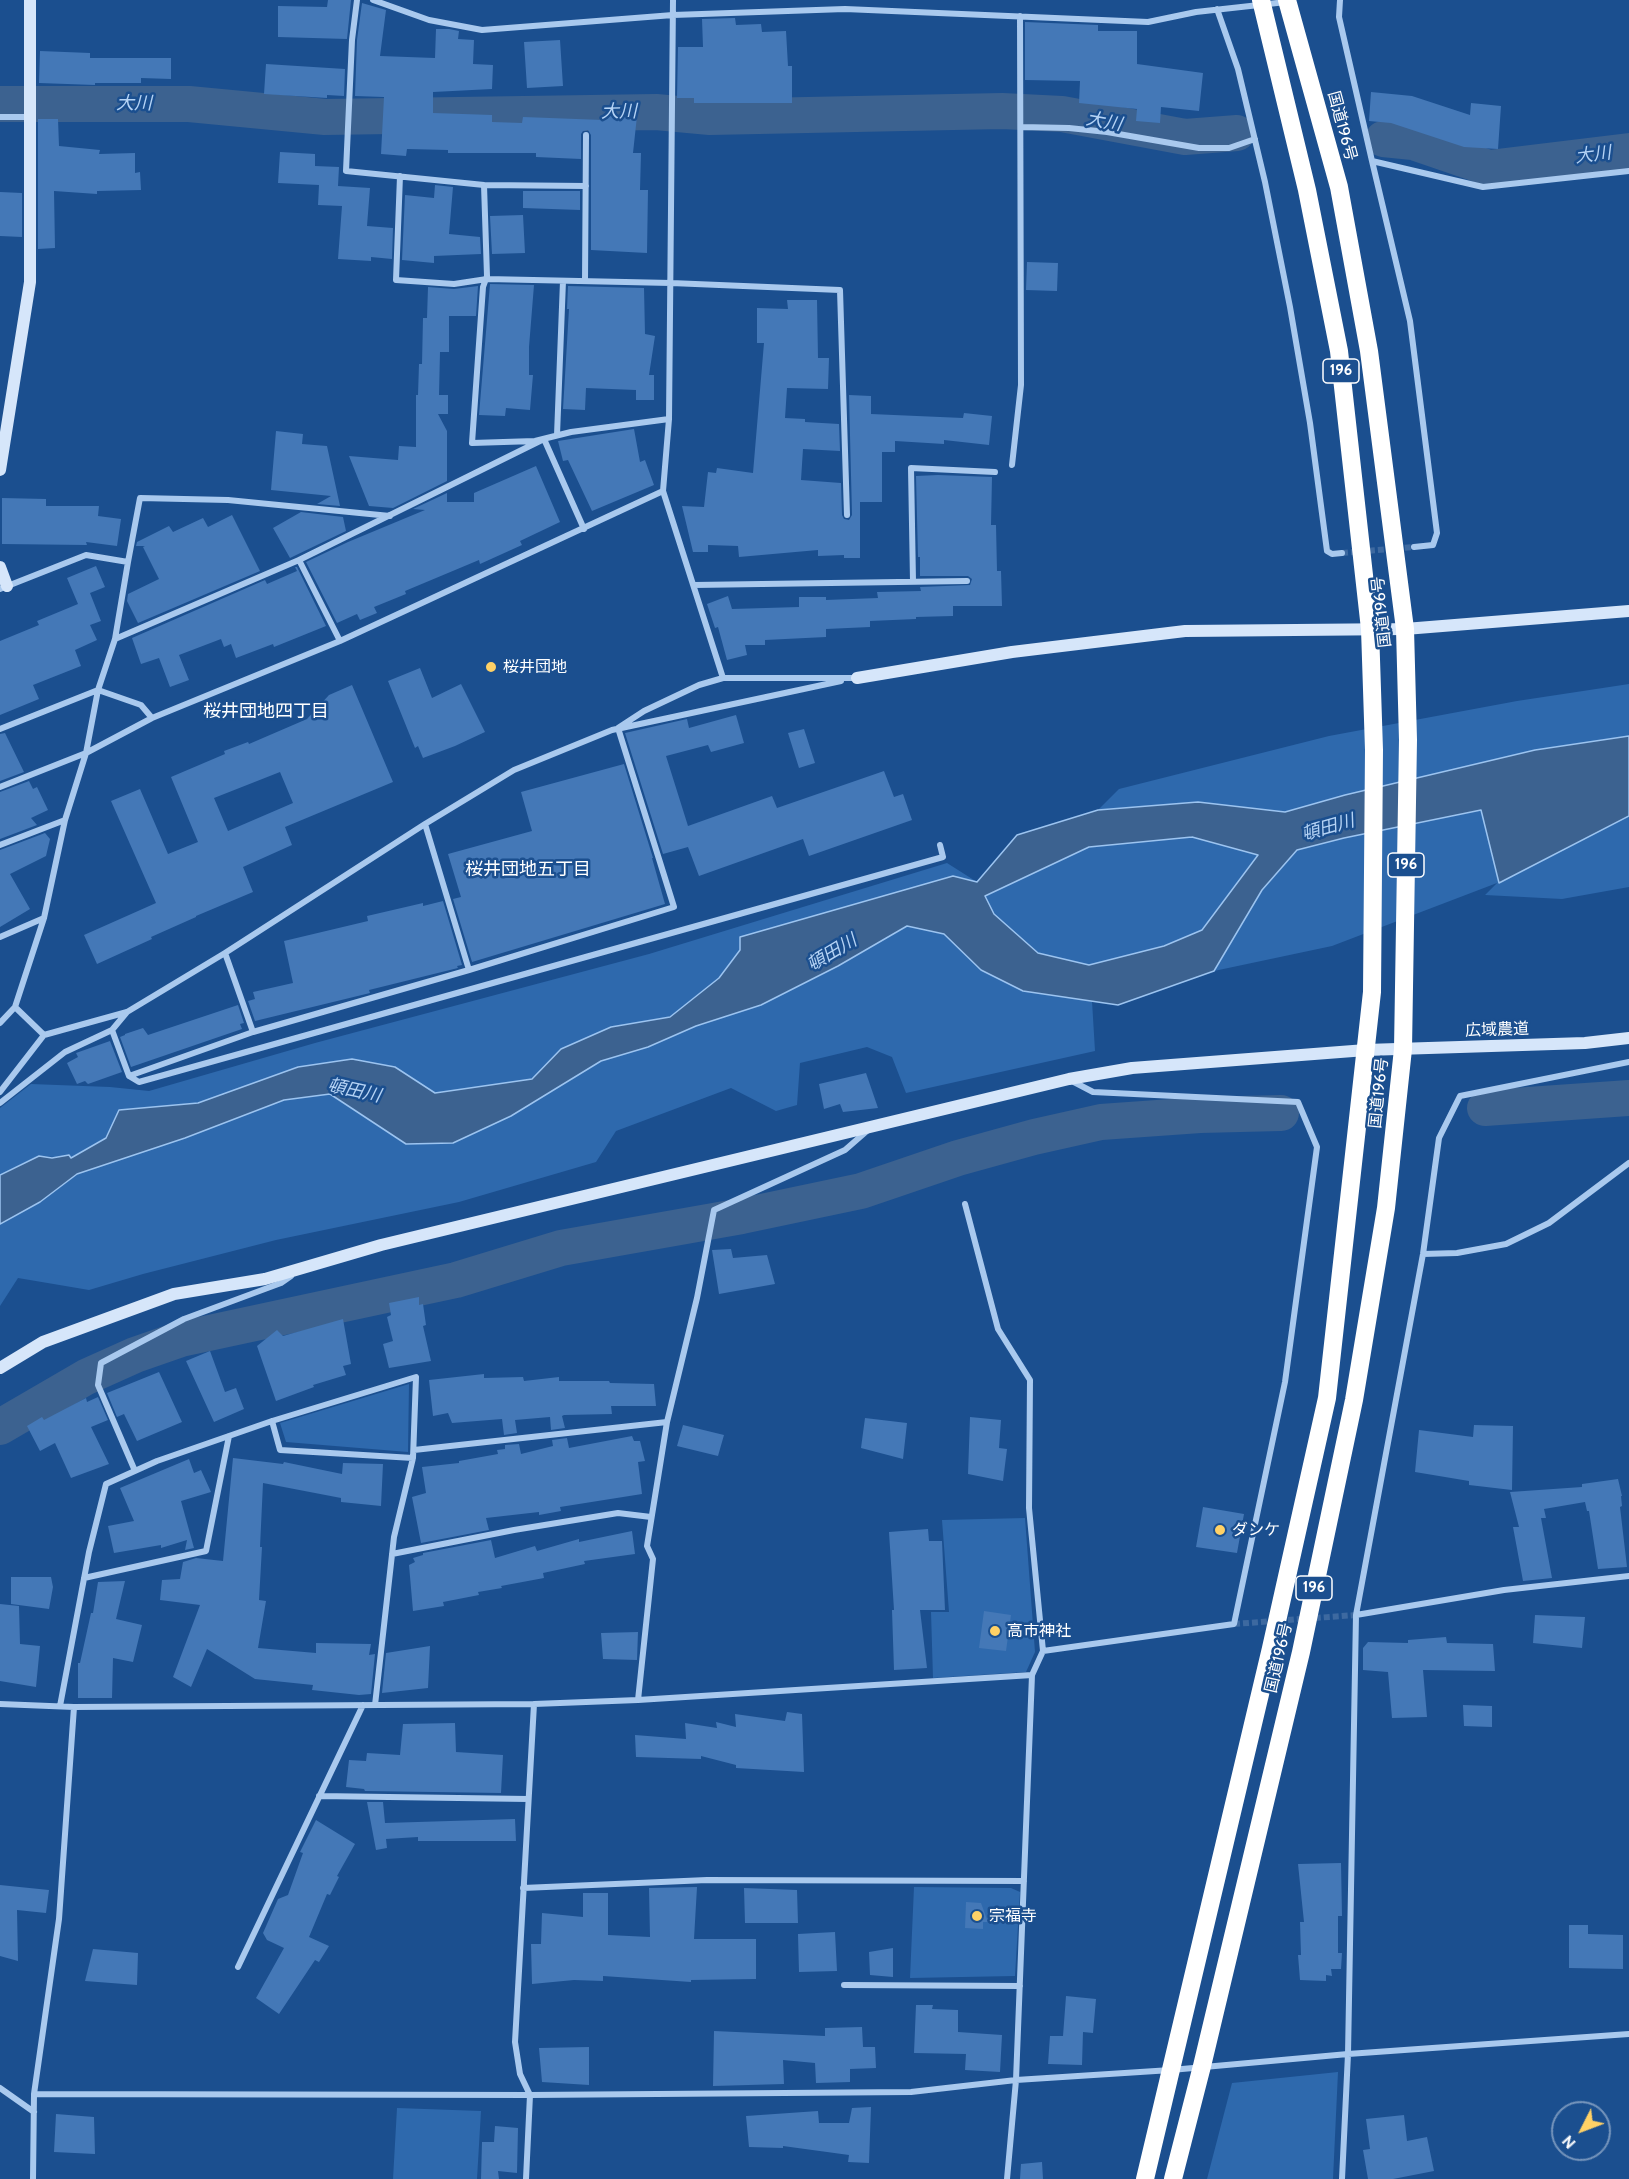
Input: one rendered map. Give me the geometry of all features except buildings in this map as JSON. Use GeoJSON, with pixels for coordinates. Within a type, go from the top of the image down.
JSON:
{"type":"FeatureCollection","features":[{"type":"Feature","properties":{"kind":"highway","name":"国道196号"},"geometry":{"type":"LineString","coordinates":[[1173,2179],[1301,1652],[1354,1400],[1386,1209],[1403,1050],[1408,741],[1406,629],[1369,351],[1341,199],[1289,1]]}},
{"type":"Feature","properties":{"kind":"highway","name":"国道196号"},"geometry":{"type":"LineString","coordinates":[[1145,2179],[1327,1398],[1372,992],[1374,750],[1370,629],[1339,351],[1307,190],[1262,2]]}},
{"type":"Feature","properties":{"kind":"street"},"geometry":{"type":"LineString","coordinates":[[0,470],[30,282],[30,0]]}},
{"type":"Feature","properties":{"kind":"street"},"geometry":{"type":"LineString","coordinates":[[357,0],[352,40],[346,171],[484,185],[586,186]]}},
{"type":"Feature","properties":{"kind":"street"},"geometry":{"type":"LineString","coordinates":[[373,0],[429,20],[482,30],[673,15],[846,9],[1148,22],[1262,2],[1289,1]]}},
{"type":"Feature","properties":{"kind":"street"},"geometry":{"type":"LineString","coordinates":[[673,0],[669,419],[663,491],[723,678]]}},
{"type":"Feature","properties":{"kind":"street"},"geometry":{"type":"LineString","coordinates":[[1340,0],[1339,17],[1410,321],[1437,533],[1433,545],[1414,547]]}},
{"type":"Feature","properties":{"kind":"street"},"geometry":{"type":"LineString","coordinates":[[1217,9],[1238,69],[1290,307],[1310,423],[1327,551],[1332,554],[1342,553]]}},
{"type":"Feature","properties":{"kind":"street"},"geometry":{"type":"LineString","coordinates":[[1012,465],[1021,385],[1020,16]]}},
{"type":"Feature","properties":{"kind":"street"},"geometry":{"type":"LineString","coordinates":[[0,117],[30,117]]}},
{"type":"Feature","properties":{"kind":"street"},"geometry":{"type":"LineString","coordinates":[[1021,127],[1107,132],[1199,148],[1229,148],[1255,139]]}},
{"type":"Feature","properties":{"kind":"street"},"geometry":{"type":"LineString","coordinates":[[585,281],[586,135]]}},
{"type":"Feature","properties":{"kind":"street"},"geometry":{"type":"LineString","coordinates":[[1372,161],[1483,187],[1629,171]]}},
{"type":"Feature","properties":{"kind":"street"},"geometry":{"type":"LineString","coordinates":[[400,176],[396,280],[454,284],[487,279],[563,280],[840,290],[846,515]]}},
{"type":"Feature","properties":{"kind":"street"},"geometry":{"type":"LineString","coordinates":[[484,185],[487,279],[483,287],[472,443],[544,439]]}},
{"type":"Feature","properties":{"kind":"street"},"geometry":{"type":"LineString","coordinates":[[557,435],[563,280]]}},
{"type":"Feature","properties":{"kind":"street"},"geometry":{"type":"LineString","coordinates":[[115,639],[299,560],[544,439],[557,435],[669,419]]}},
{"type":"Feature","properties":{"kind":"street"},"geometry":{"type":"LineString","coordinates":[[544,439],[584,529]]}},
{"type":"Feature","properties":{"kind":"street"},"geometry":{"type":"LineString","coordinates":[[913,581],[911,468],[995,472]]}},
{"type":"Feature","properties":{"kind":"street"},"geometry":{"type":"LineString","coordinates":[[0,787],[86,753],[152,718],[340,641],[663,491]]}},
{"type":"Feature","properties":{"kind":"street"},"geometry":{"type":"LineString","coordinates":[[0,1023],[15,1007],[44,918],[65,820],[86,753],[98,690],[115,639],[140,498],[228,500],[390,516]]}},
{"type":"Feature","properties":{"kind":"street"},"geometry":{"type":"LineString","coordinates":[[0,567],[3,588],[86,555],[128,562]]}},
{"type":"Feature","properties":{"kind":"street"},"geometry":{"type":"LineString","coordinates":[[299,560],[340,641]]}},
{"type":"Feature","properties":{"kind":"street"},"geometry":{"type":"LineString","coordinates":[[694,585],[967,580]]}},
{"type":"Feature","properties":{"kind":"street"},"geometry":{"type":"LineString","coordinates":[[0,1092],[44,1035],[127,1012],[225,953],[514,770],[618,728],[857,678],[1012,652],[1185,632],[1406,629],[1629,611]]}},
{"type":"Feature","properties":{"kind":"street"},"geometry":{"type":"LineString","coordinates":[[618,728],[644,711],[699,685],[723,678],[857,678]]}},
{"type":"Feature","properties":{"kind":"street"},"geometry":{"type":"LineString","coordinates":[[0,729],[98,690],[141,705],[152,718]]}},
{"type":"Feature","properties":{"kind":"street"},"geometry":{"type":"LineString","coordinates":[[129,1076],[253,1032],[469,970],[674,907],[618,728]]}},
{"type":"Feature","properties":{"kind":"street"},"geometry":{"type":"LineString","coordinates":[[0,845],[65,820]]}},
{"type":"Feature","properties":{"kind":"street"},"geometry":{"type":"LineString","coordinates":[[426,824],[469,970]]}},
{"type":"Feature","properties":{"kind":"street"},"geometry":{"type":"LineString","coordinates":[[112,1030],[129,1076],[139,1082],[943,857],[940,845]]}},
{"type":"Feature","properties":{"kind":"street"},"geometry":{"type":"LineString","coordinates":[[0,937],[44,918]]}},
{"type":"Feature","properties":{"kind":"street"},"geometry":{"type":"LineString","coordinates":[[225,953],[253,1032]]}},
{"type":"Feature","properties":{"kind":"street"},"geometry":{"type":"LineString","coordinates":[[15,1007],[44,1035]]}},
{"type":"Feature","properties":{"kind":"street"},"geometry":{"type":"LineString","coordinates":[[0,1103],[65,1052],[112,1030],[127,1012]]}},
{"type":"Feature","properties":{"kind":"street","name":"広域農道"},"geometry":{"type":"LineString","coordinates":[[0,1368],[43,1342],[174,1294],[265,1279],[381,1245],[1069,1079],[1132,1068],[1366,1050],[1586,1043],[1629,1038]]}},
{"type":"Feature","properties":{"kind":"street"},"geometry":{"type":"LineString","coordinates":[[1342,2179],[1348,2054],[1356,1615],[1424,1254],[1439,1138],[1460,1096],[1629,1062]]}},
{"type":"Feature","properties":{"kind":"street"},"geometry":{"type":"LineString","coordinates":[[1043,1652],[1234,1624],[1285,1382],[1317,1147],[1298,1102],[1093,1092],[1069,1079]]}},
{"type":"Feature","properties":{"kind":"street"},"geometry":{"type":"LineString","coordinates":[[638,1700],[653,1559],[647,1546],[651,1517],[667,1422],[697,1298],[714,1210],[845,1150],[871,1127]]}},
{"type":"Feature","properties":{"kind":"street"},"geometry":{"type":"LineString","coordinates":[[1424,1254],[1457,1253],[1506,1244],[1549,1223],[1629,1162]]}},
{"type":"Feature","properties":{"kind":"street"},"geometry":{"type":"LineString","coordinates":[[965,1204],[998,1329],[1030,1380],[1029,1508],[1043,1652],[1032,1676],[1016,2080],[1007,2179]]}},
{"type":"Feature","properties":{"kind":"street"},"geometry":{"type":"LineString","coordinates":[[135,1471],[98,1385],[100,1363],[184,1319],[281,1283],[300,1269]]}},
{"type":"Feature","properties":{"kind":"street"},"geometry":{"type":"LineString","coordinates":[[60,1706],[84,1578],[106,1485],[157,1461],[272,1421],[416,1377],[414,1450],[394,1537],[375,1705]]}},
{"type":"Feature","properties":{"kind":"street"},"geometry":{"type":"LineString","coordinates":[[272,1421],[280,1450],[413,1458]]}},
{"type":"Feature","properties":{"kind":"street"},"geometry":{"type":"LineString","coordinates":[[414,1450],[667,1422]]}},
{"type":"Feature","properties":{"kind":"street"},"geometry":{"type":"LineString","coordinates":[[84,1578],[206,1551],[229,1436]]}},
{"type":"Feature","properties":{"kind":"street"},"geometry":{"type":"LineString","coordinates":[[392,1554],[514,1530],[618,1513],[651,1517]]}},
{"type":"Feature","properties":{"kind":"street"},"geometry":{"type":"LineString","coordinates":[[1356,1615],[1504,1590],[1629,1575]]}},
{"type":"Feature","properties":{"kind":"street"},"geometry":{"type":"LineString","coordinates":[[0,1704],[74,1707],[534,1704],[638,1700],[1032,1676]]}},
{"type":"Feature","properties":{"kind":"street"},"geometry":{"type":"LineString","coordinates":[[526,2179],[530,2096],[520,2074],[514,2042],[534,1704]]}},
{"type":"Feature","properties":{"kind":"street"},"geometry":{"type":"LineString","coordinates":[[238,1966],[363,1706]]}},
{"type":"Feature","properties":{"kind":"street"},"geometry":{"type":"LineString","coordinates":[[33,2179],[34,2094],[59,1919],[74,1707]]}},
{"type":"Feature","properties":{"kind":"street"},"geometry":{"type":"LineString","coordinates":[[319,1796],[528,1799]]}},
{"type":"Feature","properties":{"kind":"street"},"geometry":{"type":"LineString","coordinates":[[523,1888],[707,1880],[1024,1881]]}},
{"type":"Feature","properties":{"kind":"street"},"geometry":{"type":"LineString","coordinates":[[843,1985],[1020,1986]]}},
{"type":"Feature","properties":{"kind":"street"},"geometry":{"type":"LineString","coordinates":[[34,2094],[530,2096],[911,2092],[1016,2080],[1629,2034]]}},
{"type":"Feature","properties":{"kind":"street"},"geometry":{"type":"LineString","coordinates":[[0,2088],[34,2112]]}},
{"type":"Feature","properties":{"kind":"shaded area"},"geometry":{"type":"Polygon","coordinates":[[[1629,684],[1629,736],[1535,750],[1345,795],[1285,813],[1198,802],[1098,810],[1119,789],[1329,736],[1517,701],[1629,684]]]}},
{"type":"Feature","properties":{"kind":"shaded area"},"geometry":{"type":"Polygon","coordinates":[[[1482,810],[1500,882],[1629,816],[1629,887],[1562,899],[1485,895],[1497,883],[1332,946],[1214,971],[1262,890],[1297,850],[1482,810]]]}},
{"type":"Feature","properties":{"kind":"shaded area"},"geometry":{"type":"Polygon","coordinates":[[[1192,837],[1258,854],[1202,930],[1164,946],[1089,965],[1038,953],[993,914],[985,896],[1089,847],[1192,837]]]}},
{"type":"Feature","properties":{"kind":"shaded area"},"geometry":{"type":"Polygon","coordinates":[[[947,863],[977,882],[740,950],[719,978],[670,1017],[611,1027],[532,1083],[435,1093],[395,1067],[352,1059],[298,1067],[198,1103],[119,1110],[106,1138],[71,1158],[39,1156],[0,1175],[0,1108],[31,1084],[149,1091],[315,1043],[649,954],[947,863]]]}},
{"type":"Feature","properties":{"kind":"shaded area"},"geometry":{"type":"Polygon","coordinates":[[[907,926],[944,934],[981,970],[1023,991],[1092,1001],[1095,1051],[906,1093],[892,1057],[867,1047],[800,1063],[797,1105],[776,1111],[731,1088],[616,1131],[596,1162],[459,1202],[276,1240],[89,1290],[18,1278],[0,1306],[0,1224],[40,1202],[77,1174],[185,1138],[284,1100],[330,1094],[406,1144],[511,1116],[601,1061],[648,1047],[696,1026],[761,1005],[838,966],[907,926]]]}},
{"type":"Feature","properties":{"kind":"shaded area"},"geometry":{"type":"Polygon","coordinates":[[[409,1384],[408,1452],[286,1442],[280,1423],[409,1384]]]}},
{"type":"Feature","properties":{"kind":"shaded area"},"geometry":{"type":"Polygon","coordinates":[[[1025,1518],[1035,1652],[1026,1672],[933,1678],[931,1612],[949,1612],[942,1520],[1025,1518]]]}},
{"type":"Feature","properties":{"kind":"shaded area"},"geometry":{"type":"Polygon","coordinates":[[[914,1887],[1011,1888],[1020,1892],[1015,1976],[910,1978],[914,1887]]]}},
{"type":"Feature","properties":{"kind":"shaded area"},"geometry":{"type":"Polygon","coordinates":[[[1338,2072],[1333,2179],[1207,2179],[1232,2083],[1338,2072]]]}},
{"type":"Feature","properties":{"kind":"shaded area"},"geometry":{"type":"Polygon","coordinates":[[[397,2108],[481,2111],[477,2179],[393,2179],[397,2108]]]}},
{"type":"Feature","properties":{"kind":"water","name":"頓田川"},"geometry":{"type":"Polygon","coordinates":[[[1629,736],[1629,816],[1499,883],[1481,810],[1297,850],[1262,890],[1214,971],[1118,1005],[1023,991],[981,970],[944,934],[907,926],[838,966],[761,1005],[696,1026],[648,1047],[601,1061],[511,1116],[453,1143],[406,1144],[330,1094],[284,1100],[185,1138],[77,1174],[40,1202],[0,1224],[0,1175],[39,1156],[52,1158],[69,1155],[71,1158],[106,1138],[119,1110],[198,1103],[298,1067],[352,1059],[395,1067],[435,1093],[532,1079],[561,1049],[611,1027],[670,1017],[719,978],[740,950],[740,937],[953,876],[977,882],[1017,835],[1098,810],[1198,802],[1285,812],[1345,795],[1535,750],[1629,736]],[[1192,837],[1089,847],[985,896],[994,914],[1038,953],[1089,965],[1164,946],[1202,930],[1258,855],[1192,837]]]}},
{"type":"Feature","properties":{"kind":"waterway","name":"大川"},"geometry":{"type":"LineString","coordinates":[[0,104],[189,104],[325,117],[656,112],[710,117],[1002,111],[1062,114],[1185,137],[1237,133]]}},
{"type":"Feature","properties":{"kind":"waterway","name":"大川"},"geometry":{"type":"LineString","coordinates":[[1383,139],[1413,142],[1489,168],[1629,151]]}},
{"type":"Feature","properties":{"kind":"waterway"},"geometry":{"type":"LineString","coordinates":[[1485,1108],[1629,1098]]}},
{"type":"Feature","properties":{"kind":"waterway"},"geometry":{"type":"LineString","coordinates":[[0,1427],[86,1377],[135,1355],[181,1339],[456,1280],[561,1248],[742,1216],[861,1191],[958,1158],[1034,1137],[1101,1122],[1200,1115],[1281,1113]]}},
{"type":"Feature","properties":{"kind":"tunnel"},"geometry":{"type":"LineString","coordinates":[[1342,553],[1414,547]]}},
{"type":"Feature","properties":{"kind":"tunnel"},"geometry":{"type":"LineString","coordinates":[[1234,1624],[1356,1615]]}},
{"type":"Feature","properties":{"kind":"place","name":"桜井団地"},"geometry":{"type":"Point","coordinates":[491,667]}},
{"type":"Feature","properties":{"kind":"place","name":"ダンケ"},"geometry":{"type":"Point","coordinates":[1220,1530]}},
{"type":"Feature","properties":{"kind":"place","name":"高市神社"},"geometry":{"type":"Point","coordinates":[995,1631]}},
{"type":"Feature","properties":{"kind":"place","name":"宗福寺"},"geometry":{"type":"Point","coordinates":[977,1916]}},
{"type":"Feature","properties":{"kind":"district","name":"桜井団地四丁目"},"geometry":{"type":"Point","coordinates":[266,712]}},
{"type":"Feature","properties":{"kind":"district","name":"桜井団地五丁目"},"geometry":{"type":"Point","coordinates":[528,870]}}]}
